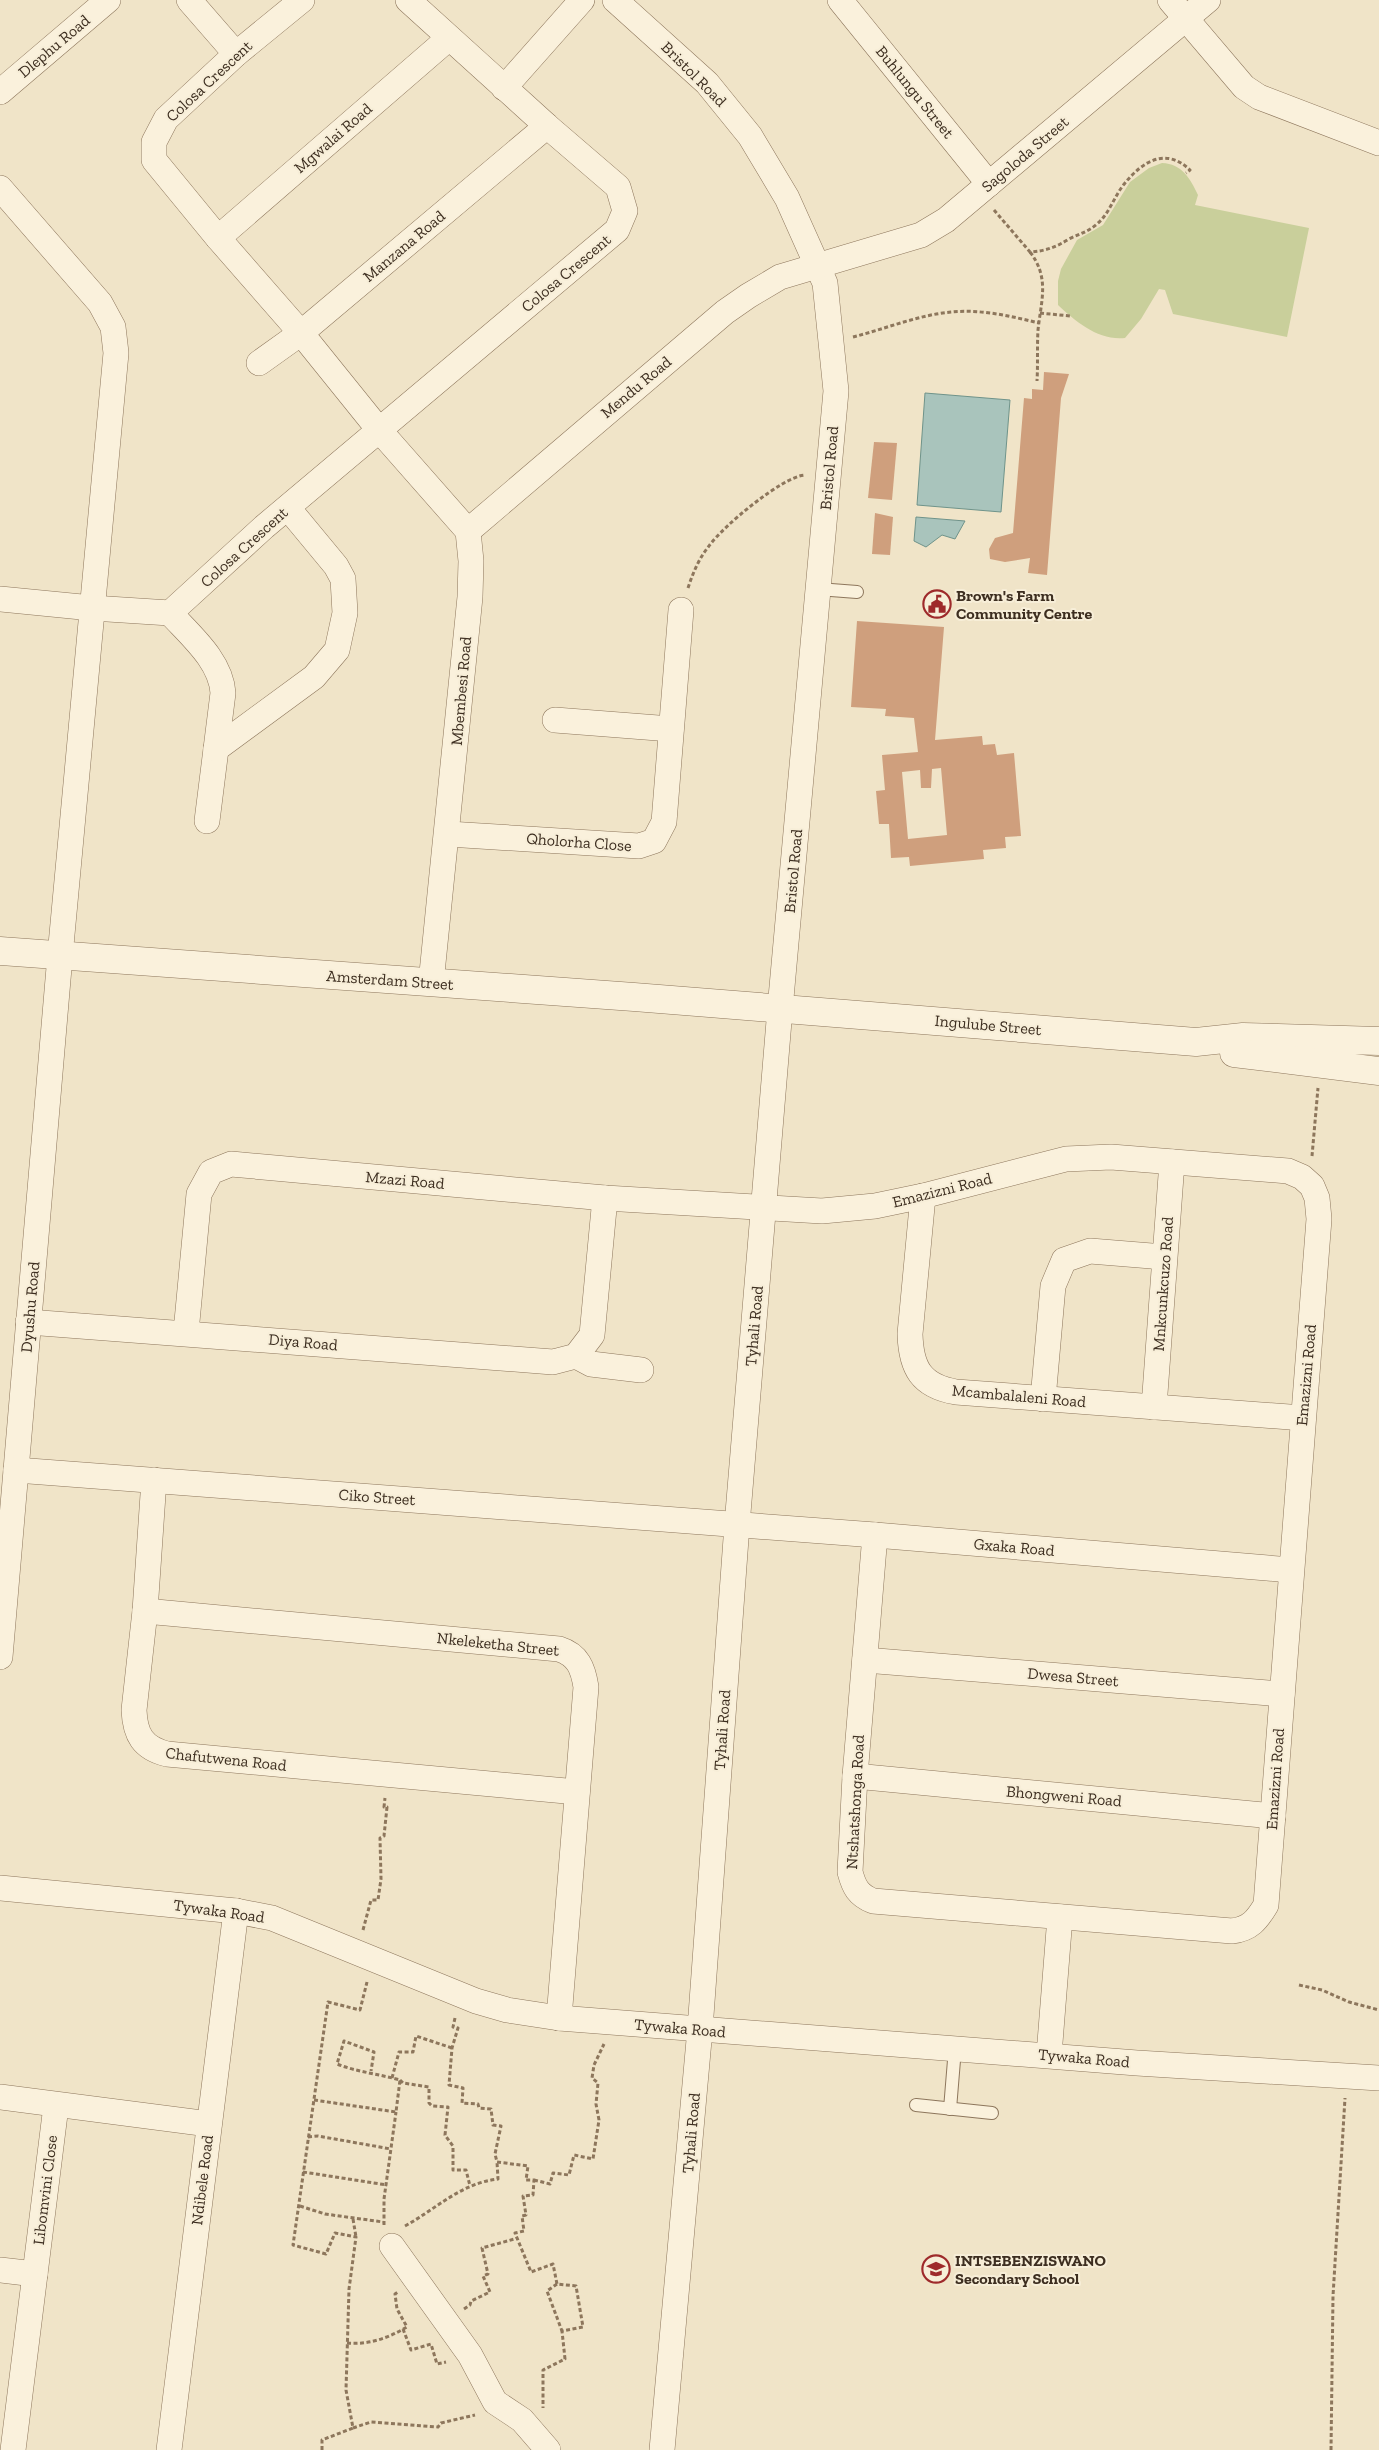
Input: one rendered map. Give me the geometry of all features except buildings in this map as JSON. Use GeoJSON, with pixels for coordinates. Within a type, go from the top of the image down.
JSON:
{"type":"FeatureCollection","features":[{"type":"Feature","properties":{"kind":"street","name":"Dlephu Road"},"geometry":{"type":"LineString","coordinates":[[0,92],[108,0]]}},
{"type":"Feature","properties":{"kind":"street"},"geometry":{"type":"LineString","coordinates":[[189,0],[236,54]]}},
{"type":"Feature","properties":{"kind":"street","name":"Colosa Crescent"},"geometry":{"type":"LineString","coordinates":[[302,0],[236,54],[166,119],[154,142],[154,160],[218,238],[301,333],[380,431]]}},
{"type":"Feature","properties":{"kind":"street","name":"Colosa Crescent"},"geometry":{"type":"LineString","coordinates":[[170,613],[288,508],[617,230],[624,211],[618,187],[504,88],[408,0]]}},
{"type":"Feature","properties":{"kind":"street"},"geometry":{"type":"LineString","coordinates":[[504,88],[582,0]]}},
{"type":"Feature","properties":{"kind":"street","name":"Bristol Road"},"geometry":{"type":"LineString","coordinates":[[615,0],[707,83],[750,136],[787,198],[825,283],[836,391],[780,1009]]}},
{"type":"Feature","properties":{"kind":"street","name":"Buhlungu Street"},"geometry":{"type":"LineString","coordinates":[[840,0],[984,188]]}},
{"type":"Feature","properties":{"kind":"street"},"geometry":{"type":"LineString","coordinates":[[1170,0],[1244,87],[1258,97],[1379,143]]}},
{"type":"Feature","properties":{"kind":"street","name":"Sagoloda Street"},"geometry":{"type":"LineString","coordinates":[[818,264],[888,246],[921,235],[946,220],[1208,0]]}},
{"type":"Feature","properties":{"kind":"street","name":"Mgwalai Road"},"geometry":{"type":"LineString","coordinates":[[218,238],[449,38]]}},
{"type":"Feature","properties":{"kind":"street","name":"Manzana Road"},"geometry":{"type":"LineString","coordinates":[[259,363],[301,333],[547,126]]}},
{"type":"Feature","properties":{"kind":"street","name":"Dyushu Road"},"geometry":{"type":"LineString","coordinates":[[0,188],[100,303],[113,327],[116,352],[60,956],[0,1657]]}},
{"type":"Feature","properties":{"kind":"street","name":"Mendu Road"},"geometry":{"type":"LineString","coordinates":[[468,531],[725,312],[780,278],[818,264]]}},
{"type":"Feature","properties":{"kind":"street"},"geometry":{"type":"LineString","coordinates":[[380,431],[468,531]]}},
{"type":"Feature","properties":{"kind":"street"},"geometry":{"type":"LineString","coordinates":[[216,749],[314,677],[337,650],[345,613],[343,579],[336,566],[288,508]]}},
{"type":"Feature","properties":{"kind":"street","name":"Mbembesi Road"},"geometry":{"type":"LineString","coordinates":[[432,983],[470,597],[471,562],[468,531]]}},
{"type":"Feature","properties":{"kind":"street"},"geometry":{"type":"LineString","coordinates":[[0,599],[170,613],[208,656],[221,677],[223,693],[208,821]]}},
{"type":"Feature","properties":{"kind":"street","name":"Qholorha Close"},"geometry":{"type":"LineString","coordinates":[[448,834],[638,846],[654,841],[664,822],[681,610]]}},
{"type":"Feature","properties":{"kind":"street"},"geometry":{"type":"LineString","coordinates":[[555,720],[671,729]]}},
{"type":"Feature","properties":{"kind":"street","name":"Amsterdam Street"},"geometry":{"type":"LineString","coordinates":[[0,951],[780,1009]]}},
{"type":"Feature","properties":{"kind":"street","name":"Ingulube Street"},"geometry":{"type":"LineString","coordinates":[[780,1009],[1196,1042],[1243,1038],[1379,1041]]}},
{"type":"Feature","properties":{"kind":"street","name":"Tyhali Road"},"geometry":{"type":"LineString","coordinates":[[662,2450],[700,2029],[737,1525],[765,1208],[780,1009]]}},
{"type":"Feature","properties":{"kind":"street","name":"Ingulube Street"},"geometry":{"type":"LineString","coordinates":[[1196,1042],[1235,1053],[1379,1071]]}},
{"type":"Feature","properties":{"kind":"street","name":"Emazizni Road"},"geometry":{"type":"LineString","coordinates":[[765,1208],[844,1210],[922,1196],[1066,1159],[1111,1157],[1275,1169],[1302,1177],[1312,1186],[1318,1198],[1319,1220],[1266,1905],[1257,1920],[1244,1929],[1232,1930],[1060,1917]]}},
{"type":"Feature","properties":{"kind":"street","name":"Mnkcunkcuzo Road"},"geometry":{"type":"LineString","coordinates":[[1154,1407],[1172,1162]]}},
{"type":"Feature","properties":{"kind":"street","name":"Mzazi Road"},"geometry":{"type":"LineString","coordinates":[[186,1332],[199,1194],[211,1172],[231,1164],[605,1198],[765,1208]]}},
{"type":"Feature","properties":{"kind":"street","name":"Mcambalaleni Road"},"geometry":{"type":"LineString","coordinates":[[922,1196],[910,1334],[911,1352],[916,1368],[927,1381],[941,1390],[1303,1418]]}},
{"type":"Feature","properties":{"kind":"street"},"geometry":{"type":"LineString","coordinates":[[605,1198],[592,1335],[576,1356],[591,1364],[641,1370]]}},
{"type":"Feature","properties":{"kind":"street"},"geometry":{"type":"LineString","coordinates":[[1043,1399],[1053,1286],[1064,1260],[1090,1250],[1164,1256]]}},
{"type":"Feature","properties":{"kind":"street","name":"Diya Road"},"geometry":{"type":"LineString","coordinates":[[28,1322],[186,1332],[553,1362],[576,1356]]}},
{"type":"Feature","properties":{"kind":"street","name":"Ciko Street"},"geometry":{"type":"LineString","coordinates":[[16,1470],[737,1525]]}},
{"type":"Feature","properties":{"kind":"street","name":"Chafutwena Road"},"geometry":{"type":"LineString","coordinates":[[154,1480],[145,1611],[134,1710],[134,1726],[139,1738],[146,1746],[167,1754],[577,1792]]}},
{"type":"Feature","properties":{"kind":"street","name":"Gxaka Road"},"geometry":{"type":"LineString","coordinates":[[737,1525],[1291,1570]]}},
{"type":"Feature","properties":{"kind":"street","name":"Ntshatshonga Road"},"geometry":{"type":"LineString","coordinates":[[875,1535],[855,1776],[850,1872],[853,1886],[863,1897],[873,1901],[1060,1917]]}},
{"type":"Feature","properties":{"kind":"street","name":"Nkeleketha Street"},"geometry":{"type":"LineString","coordinates":[[145,1611],[559,1649],[575,1657],[583,1668],[586,1687],[559,2018]]}},
{"type":"Feature","properties":{"kind":"street","name":"Dwesa Street"},"geometry":{"type":"LineString","coordinates":[[865,1660],[1282,1694]]}},
{"type":"Feature","properties":{"kind":"street","name":"Bhongweni Road"},"geometry":{"type":"LineString","coordinates":[[855,1776],[1273,1816]]}},
{"type":"Feature","properties":{"kind":"street","name":"Tywaka Road"},"geometry":{"type":"LineString","coordinates":[[0,1888],[236,1910],[272,1918],[464,1996],[507,2010],[559,2018],[1379,2078]]}},
{"type":"Feature","properties":{"kind":"street","name":"Ndibele Road"},"geometry":{"type":"LineString","coordinates":[[169,2450],[236,1910]]}},
{"type":"Feature","properties":{"kind":"street"},"geometry":{"type":"LineString","coordinates":[[1048,2055],[1060,1917]]}},
{"type":"Feature","properties":{"kind":"street"},"geometry":{"type":"LineString","coordinates":[[0,2097],[56,2106],[209,2124]]}},
{"type":"Feature","properties":{"kind":"street","name":"Libomvini Close"},"geometry":{"type":"LineString","coordinates":[[9,2444],[35,2274],[56,2106]]}},
{"type":"Feature","properties":{"kind":"street"},"geometry":{"type":"LineString","coordinates":[[389,2241],[446,2318],[470,2355],[495,2402],[522,2420],[548,2450]]}},
{"type":"Feature","properties":{"kind":"street"},"geometry":{"type":"LineString","coordinates":[[0,2270],[35,2274]]}},
{"type":"Feature","properties":{"kind":"lane"},"geometry":{"type":"LineString","coordinates":[[818,589],[857,592]]}},
{"type":"Feature","properties":{"kind":"lane"},"geometry":{"type":"LineString","coordinates":[[950,2109],[956,2048]]}},
{"type":"Feature","properties":{"kind":"lane"},"geometry":{"type":"LineString","coordinates":[[916,2105],[992,2113]]}},
{"type":"Feature","properties":{"kind":"path"},"geometry":{"type":"LineString","coordinates":[[1030,252],[1056,248],[1089,230],[1104,216],[1124,183],[1139,168],[1157,158],[1168,157],[1176,160],[1190,170],[1186,173]]}},
{"type":"Feature","properties":{"kind":"path"},"geometry":{"type":"LineString","coordinates":[[984,188],[1037,261],[1043,282],[1044,292],[1039,323],[1037,380]]}},
{"type":"Feature","properties":{"kind":"path"},"geometry":{"type":"LineString","coordinates":[[830,343],[929,315],[951,312],[994,313],[1039,323]]}},
{"type":"Feature","properties":{"kind":"path"},"geometry":{"type":"LineString","coordinates":[[1040,313],[1070,316]]}},
{"type":"Feature","properties":{"kind":"path"},"geometry":{"type":"LineString","coordinates":[[681,610],[693,572],[708,546],[731,522],[769,492],[796,475],[828,476]]}},
{"type":"Feature","properties":{"kind":"path"},"geometry":{"type":"LineString","coordinates":[[1302,1177],[1312,1156],[1319,1063]]}},
{"type":"Feature","properties":{"kind":"path"},"geometry":{"type":"LineString","coordinates":[[356,2237],[335,2233],[326,2254],[293,2245],[328,2002],[360,2010],[364,1956],[361,1938],[371,1900],[378,1900],[381,1879],[379,1847],[380,1838],[384,1836],[386,1825],[387,1807],[384,1807],[388,1775]]}},
{"type":"Feature","properties":{"kind":"path"},"geometry":{"type":"LineString","coordinates":[[1299,1985],[1322,1990],[1349,2002],[1379,2010]]}},
{"type":"Feature","properties":{"kind":"path"},"geometry":{"type":"LineString","coordinates":[[400,2080],[383,2222],[389,2241],[447,2198],[481,2180],[498,2179],[495,2154],[500,2126],[493,2125],[491,2110],[479,2108],[478,2104],[462,2103],[463,2088],[449,2085],[452,2048],[458,2028],[452,2027],[464,1996]]}},
{"type":"Feature","properties":{"kind":"path"},"geometry":{"type":"LineString","coordinates":[[497,2162],[528,2166],[526,2180],[550,2184],[553,2173],[569,2175],[574,2155],[593,2159],[599,2120],[596,2104],[598,2083],[592,2078],[594,2064],[604,2043],[607,2022]]}},
{"type":"Feature","properties":{"kind":"path"},"geometry":{"type":"LineString","coordinates":[[392,2078],[399,2052],[413,2052],[416,2036],[452,2048]]}},
{"type":"Feature","properties":{"kind":"path"},"geometry":{"type":"LineString","coordinates":[[370,2072],[374,2052],[344,2041],[338,2064],[354,2071],[370,2072],[400,2080],[403,2083],[429,2087],[429,2103],[432,2106],[448,2107],[445,2135],[453,2146],[453,2170],[466,2170],[470,2186]]}},
{"type":"Feature","properties":{"kind":"path"},"geometry":{"type":"LineString","coordinates":[[1331,2450],[1333,2296],[1346,2076]]}},
{"type":"Feature","properties":{"kind":"path"},"geometry":{"type":"LineString","coordinates":[[314,2100],[396,2112]]}},
{"type":"Feature","properties":{"kind":"path"},"geometry":{"type":"LineString","coordinates":[[308,2137],[318,2136],[391,2149]]}},
{"type":"Feature","properties":{"kind":"path"},"geometry":{"type":"LineString","coordinates":[[303,2172],[387,2185]]}},
{"type":"Feature","properties":{"kind":"path"},"geometry":{"type":"LineString","coordinates":[[534,2180],[533,2195],[523,2196],[526,2215],[522,2216],[524,2231],[515,2233],[531,2272],[553,2264],[556,2284]]}},
{"type":"Feature","properties":{"kind":"path"},"geometry":{"type":"LineString","coordinates":[[300,2206],[325,2214],[383,2222]]}},
{"type":"Feature","properties":{"kind":"path"},"geometry":{"type":"LineString","coordinates":[[352,2428],[346,2390],[348,2289],[356,2237],[353,2219]]}},
{"type":"Feature","properties":{"kind":"path"},"geometry":{"type":"LineString","coordinates":[[446,2318],[470,2305],[470,2301],[490,2292],[483,2276],[488,2274],[482,2248],[518,2238]]}},
{"type":"Feature","properties":{"kind":"path"},"geometry":{"type":"LineString","coordinates":[[347,2343],[357,2344],[386,2339],[406,2327],[397,2309],[395,2294],[420,2283]]}},
{"type":"Feature","properties":{"kind":"path"},"geometry":{"type":"LineString","coordinates":[[522,2420],[543,2408],[543,2370],[565,2359],[562,2331],[547,2291],[556,2284],[576,2286],[583,2327],[562,2331]]}},
{"type":"Feature","properties":{"kind":"path"},"geometry":{"type":"LineString","coordinates":[[403,2329],[412,2350],[431,2344],[437,2364],[470,2355]]}},
{"type":"Feature","properties":{"kind":"path"},"geometry":{"type":"LineString","coordinates":[[322,2450],[322,2440],[372,2422],[438,2427],[441,2423],[453,2419],[483,2413],[495,2402]]}},
{"type":"Feature","properties":{"kind":"green space"},"geometry":{"type":"Polygon","coordinates":[[[1162,163],[1180,169],[1192,183],[1198,195],[1195,205],[1309,228],[1287,337],[1173,314],[1165,290],[1159,289],[1141,319],[1125,338],[1106,336],[1088,329],[1058,305],[1058,281],[1061,269],[1077,240],[1103,225],[1130,182],[1149,168],[1162,163]]]}},
{"type":"Feature","properties":{"kind":"water"},"geometry":{"type":"Polygon","coordinates":[[[925,393],[1010,400],[1001,512],[917,505],[925,393]]]}},
{"type":"Feature","properties":{"kind":"water"},"geometry":{"type":"Polygon","coordinates":[[[916,517],[965,521],[955,539],[942,535],[926,547],[914,541],[916,517]]]}},
{"type":"Feature","properties":{"kind":"place","name":"Brown's Farm Community Centre"},"geometry":{"type":"Point","coordinates":[937,604]}},
{"type":"Feature","properties":{"kind":"place","name":"INTSEBENZISWANO Secondary School"},"geometry":{"type":"Point","coordinates":[936,2269]}}]}
